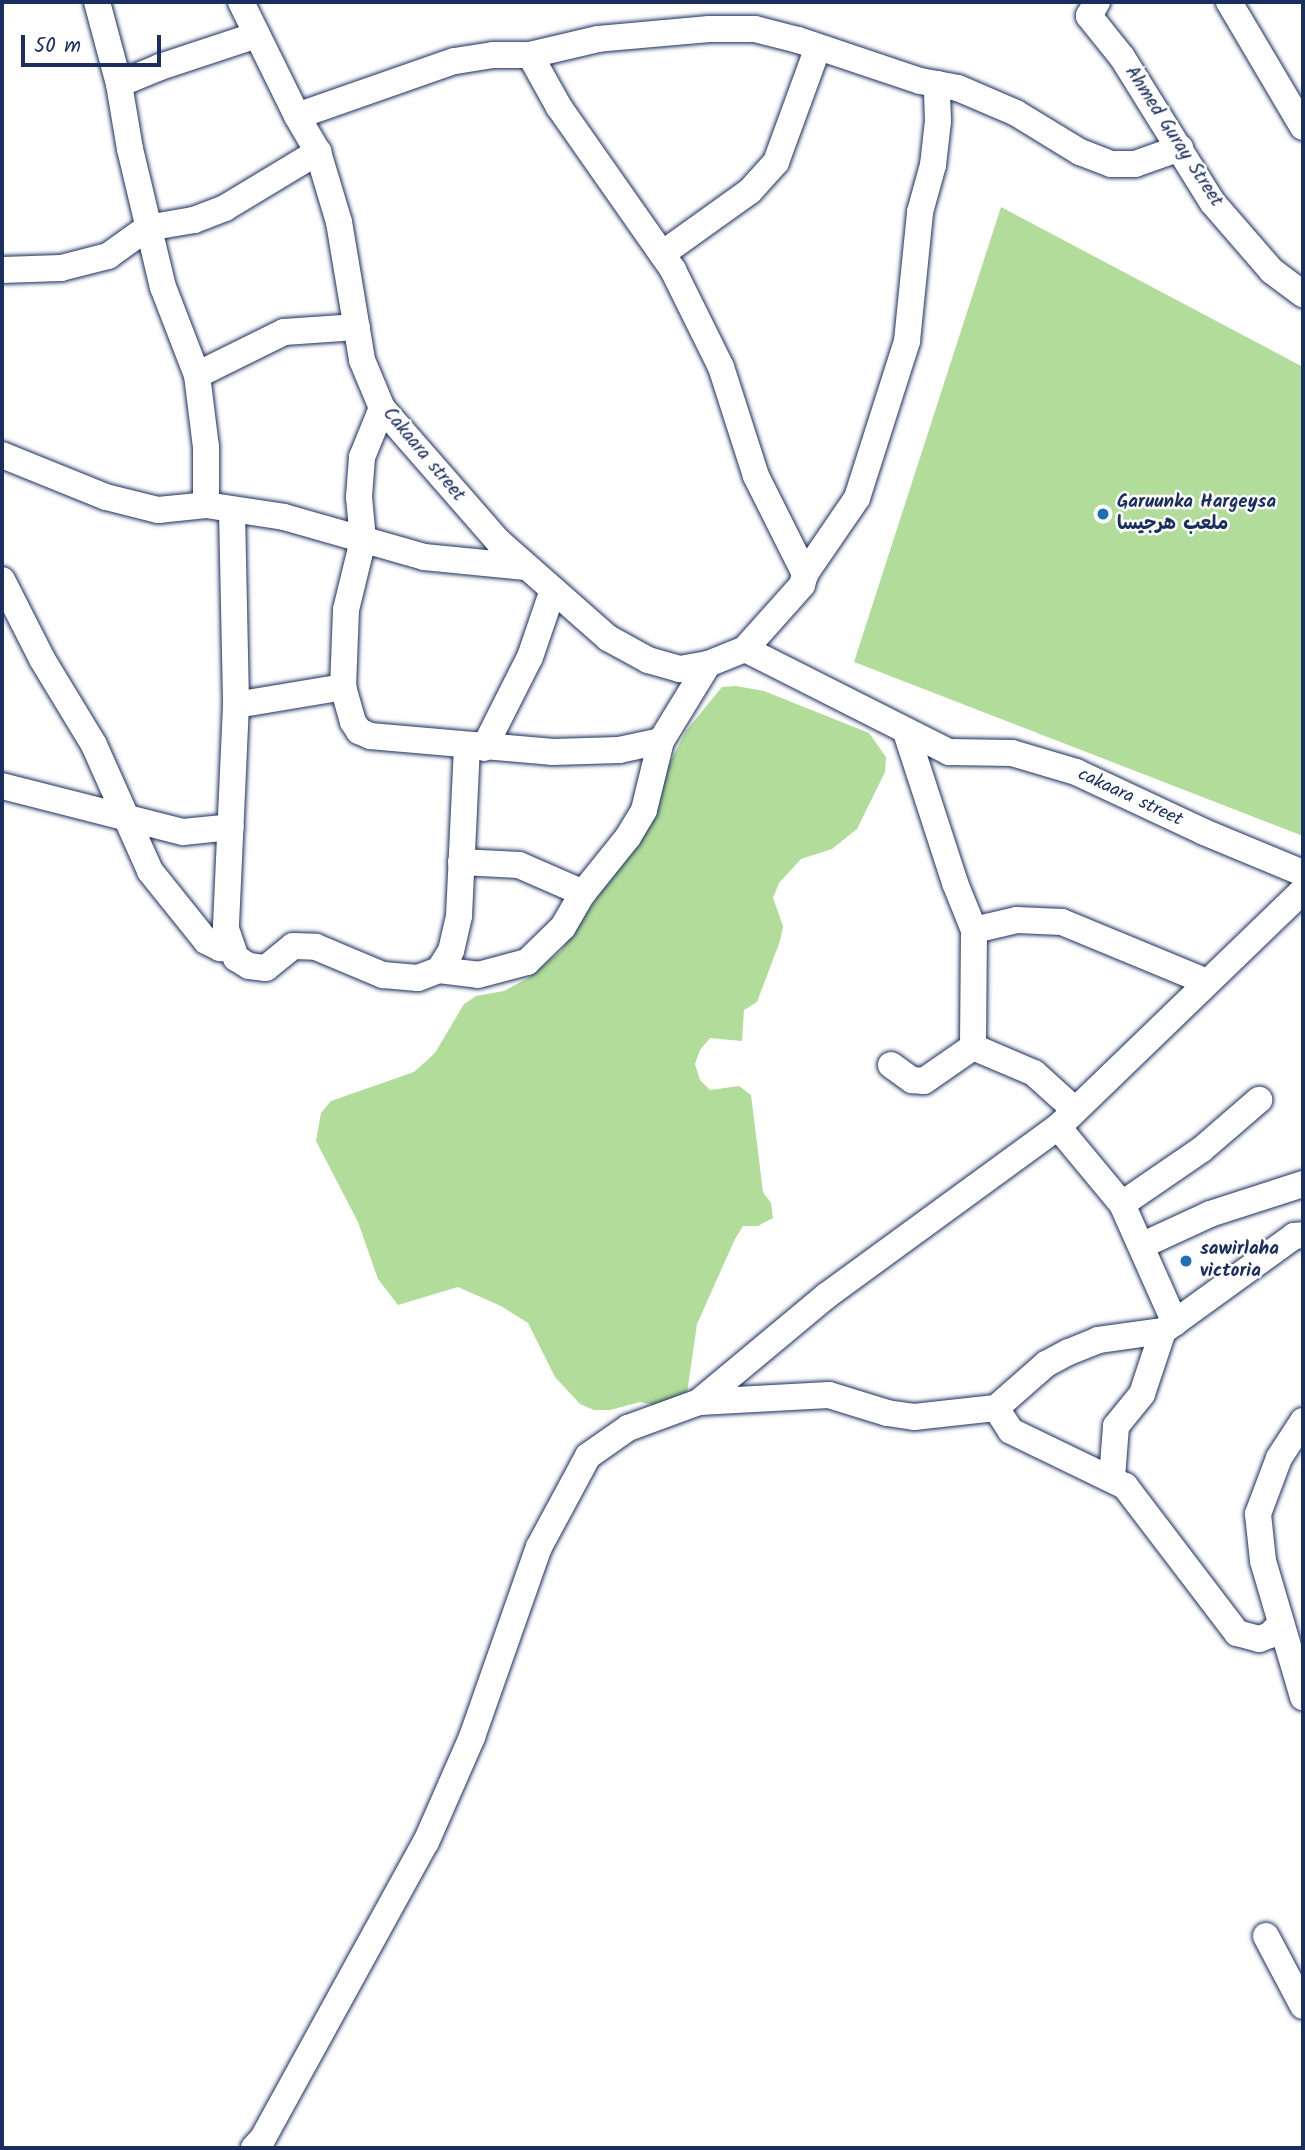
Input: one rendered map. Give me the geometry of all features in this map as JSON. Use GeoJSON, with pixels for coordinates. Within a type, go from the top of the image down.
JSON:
{"type":"FeatureCollection","features":[{"type":"Feature","properties":{"kind":"street"},"geometry":{"type":"LineString","coordinates":[[97,2],[120,84],[147,228],[163,287],[197,375],[206,447],[206,505]]}},
{"type":"Feature","properties":{"kind":"street","name":"Cakaara street"},"geometry":{"type":"LineString","coordinates":[[240,2],[318,152],[340,222],[362,360],[382,408],[498,541],[608,638],[649,660],[680,669],[708,664],[745,649]]}},
{"type":"Feature","properties":{"kind":"street"},"geometry":{"type":"LineString","coordinates":[[1229,2],[1303,127]]}},
{"type":"Feature","properties":{"kind":"street","name":"Ahmed Guray Street"},"geometry":{"type":"LineString","coordinates":[[1086,6],[1122,57],[1213,203],[1272,271],[1303,293]]}},
{"type":"Feature","properties":{"kind":"street"},"geometry":{"type":"LineString","coordinates":[[297,116],[454,61],[493,55],[530,55],[598,39],[709,29],[755,29],[936,84],[958,88],[1016,113],[1080,152],[1111,164],[1135,164],[1180,148]]}},
{"type":"Feature","properties":{"kind":"street"},"geometry":{"type":"LineString","coordinates":[[120,84],[160,67],[257,36]]}},
{"type":"Feature","properties":{"kind":"street"},"geometry":{"type":"LineString","coordinates":[[662,254],[750,191],[776,162],[818,47]]}},
{"type":"Feature","properties":{"kind":"street"},"geometry":{"type":"LineString","coordinates":[[530,55],[559,107],[673,270],[721,367],[756,477],[805,574]]}},
{"type":"Feature","properties":{"kind":"street"},"geometry":{"type":"LineString","coordinates":[[936,84],[937,132],[933,165],[920,212],[907,341],[857,498],[805,574],[802,585],[745,649],[906,732],[974,930],[973,1047]]}},
{"type":"Feature","properties":{"kind":"street"},"geometry":{"type":"LineString","coordinates":[[2,270],[61,268],[108,256],[147,228],[194,220],[225,208],[318,152]]}},
{"type":"Feature","properties":{"kind":"street"},"geometry":{"type":"LineString","coordinates":[[197,375],[284,332],[357,327]]}},
{"type":"Feature","properties":{"kind":"street"},"geometry":{"type":"LineString","coordinates":[[382,408],[362,457],[359,497],[363,540],[346,610],[343,687],[353,722],[359,731],[370,736],[553,752],[606,751],[661,741]]}},
{"type":"Feature","properties":{"kind":"street"},"geometry":{"type":"LineString","coordinates":[[2,454],[106,497],[158,510],[206,505],[284,517],[424,557],[526,568]]}},
{"type":"Feature","properties":{"kind":"street"},"geometry":{"type":"LineString","coordinates":[[232,511],[236,705],[226,929],[230,948],[236,958],[249,966],[266,968],[293,946],[316,947],[383,975],[418,978],[439,970],[478,975],[527,962],[563,927],[583,893],[628,837],[644,810],[661,741],[708,664]]}},
{"type":"Feature","properties":{"kind":"street"},"geometry":{"type":"LineString","coordinates":[[2,580],[42,659],[93,746],[150,872],[206,941],[220,948],[230,948]]}},
{"type":"Feature","properties":{"kind":"street"},"geometry":{"type":"LineString","coordinates":[[439,970],[451,951],[459,916],[461,862],[476,747],[530,657],[553,590]]}},
{"type":"Feature","properties":{"kind":"street"},"geometry":{"type":"LineString","coordinates":[[236,705],[343,687]]}},
{"type":"Feature","properties":{"kind":"street","name":"cakaara street"},"geometry":{"type":"LineString","coordinates":[[906,732],[949,752],[1012,753],[1076,772],[1204,832],[1303,873]]}},
{"type":"Feature","properties":{"kind":"street"},"geometry":{"type":"LineString","coordinates":[[2,786],[183,832],[231,827]]}},
{"type":"Feature","properties":{"kind":"street"},"geometry":{"type":"LineString","coordinates":[[461,862],[519,865],[583,893]]}},
{"type":"Feature","properties":{"kind":"street"},"geometry":{"type":"LineString","coordinates":[[699,1402],[826,1296],[1067,1118],[1303,890]]}},
{"type":"Feature","properties":{"kind":"street"},"geometry":{"type":"LineString","coordinates":[[974,930],[1017,920],[1062,922],[1208,982]]}},
{"type":"Feature","properties":{"kind":"street"},"geometry":{"type":"LineString","coordinates":[[891,1065],[912,1080],[924,1081],[973,1047]]}},
{"type":"Feature","properties":{"kind":"street"},"geometry":{"type":"LineString","coordinates":[[973,1047],[1034,1073],[1067,1118],[1122,1204],[1143,1245],[1169,1327],[1142,1394],[1116,1426],[1112,1478]]}},
{"type":"Feature","properties":{"kind":"street"},"geometry":{"type":"LineString","coordinates":[[1122,1204],[1201,1150],[1259,1100]]}},
{"type":"Feature","properties":{"kind":"street"},"geometry":{"type":"LineString","coordinates":[[1143,1245],[1210,1214],[1303,1184]]}},
{"type":"Feature","properties":{"kind":"street"},"geometry":{"type":"LineString","coordinates":[[254,2148],[426,1842],[472,1737],[540,1547],[588,1456],[628,1428],[699,1402],[829,1395],[887,1413],[914,1417],[996,1408],[1046,1364],[1069,1352],[1098,1340],[1169,1327],[1294,1236],[1303,1235]]}},
{"type":"Feature","properties":{"kind":"street"},"geometry":{"type":"LineString","coordinates":[[996,1408],[1011,1430],[1081,1467],[1112,1478],[1125,1486],[1237,1633],[1259,1639],[1270,1635],[1281,1623]]}},
{"type":"Feature","properties":{"kind":"street"},"geometry":{"type":"LineString","coordinates":[[1303,1421],[1279,1458],[1258,1514],[1263,1561],[1303,1697]]}},
{"type":"Feature","properties":{"kind":"street"},"geometry":{"type":"LineString","coordinates":[[1266,1936],[1303,2006]]}},
{"type":"Feature","properties":{"kind":"green space","name":"Garuunka Hargeysa ملعب هرجيسا"},"geometry":{"type":"Polygon","coordinates":[[[1001,207],[1303,367],[1303,836],[854,662],[1001,207]]]}},
{"type":"Feature","properties":{"kind":"green space"},"geometry":{"type":"Polygon","coordinates":[[[736,686],[764,691],[869,733],[886,757],[885,772],[857,829],[832,849],[801,859],[779,883],[773,898],[783,926],[780,941],[757,1002],[744,1010],[742,1041],[710,1038],[700,1050],[695,1064],[700,1080],[710,1090],[739,1086],[751,1095],[763,1192],[771,1203],[773,1218],[758,1226],[743,1226],[735,1239],[697,1324],[686,1400],[672,1409],[640,1402],[610,1410],[594,1410],[580,1404],[555,1377],[528,1323],[501,1306],[458,1287],[398,1305],[378,1279],[358,1222],[316,1141],[321,1113],[331,1101],[414,1072],[435,1053],[464,1004],[476,996],[504,991],[528,978],[561,951],[647,823],[660,782],[686,731],[722,687],[736,686]]]}},
{"type":"Feature","properties":{"kind":"place","name":"Garuunka Hargeysa ملعب هرجيسا"},"geometry":{"type":"Point","coordinates":[1103,514]}},
{"type":"Feature","properties":{"kind":"place","name":"sawirlaha victoria"},"geometry":{"type":"Point","coordinates":[1186,1261]}}]}
